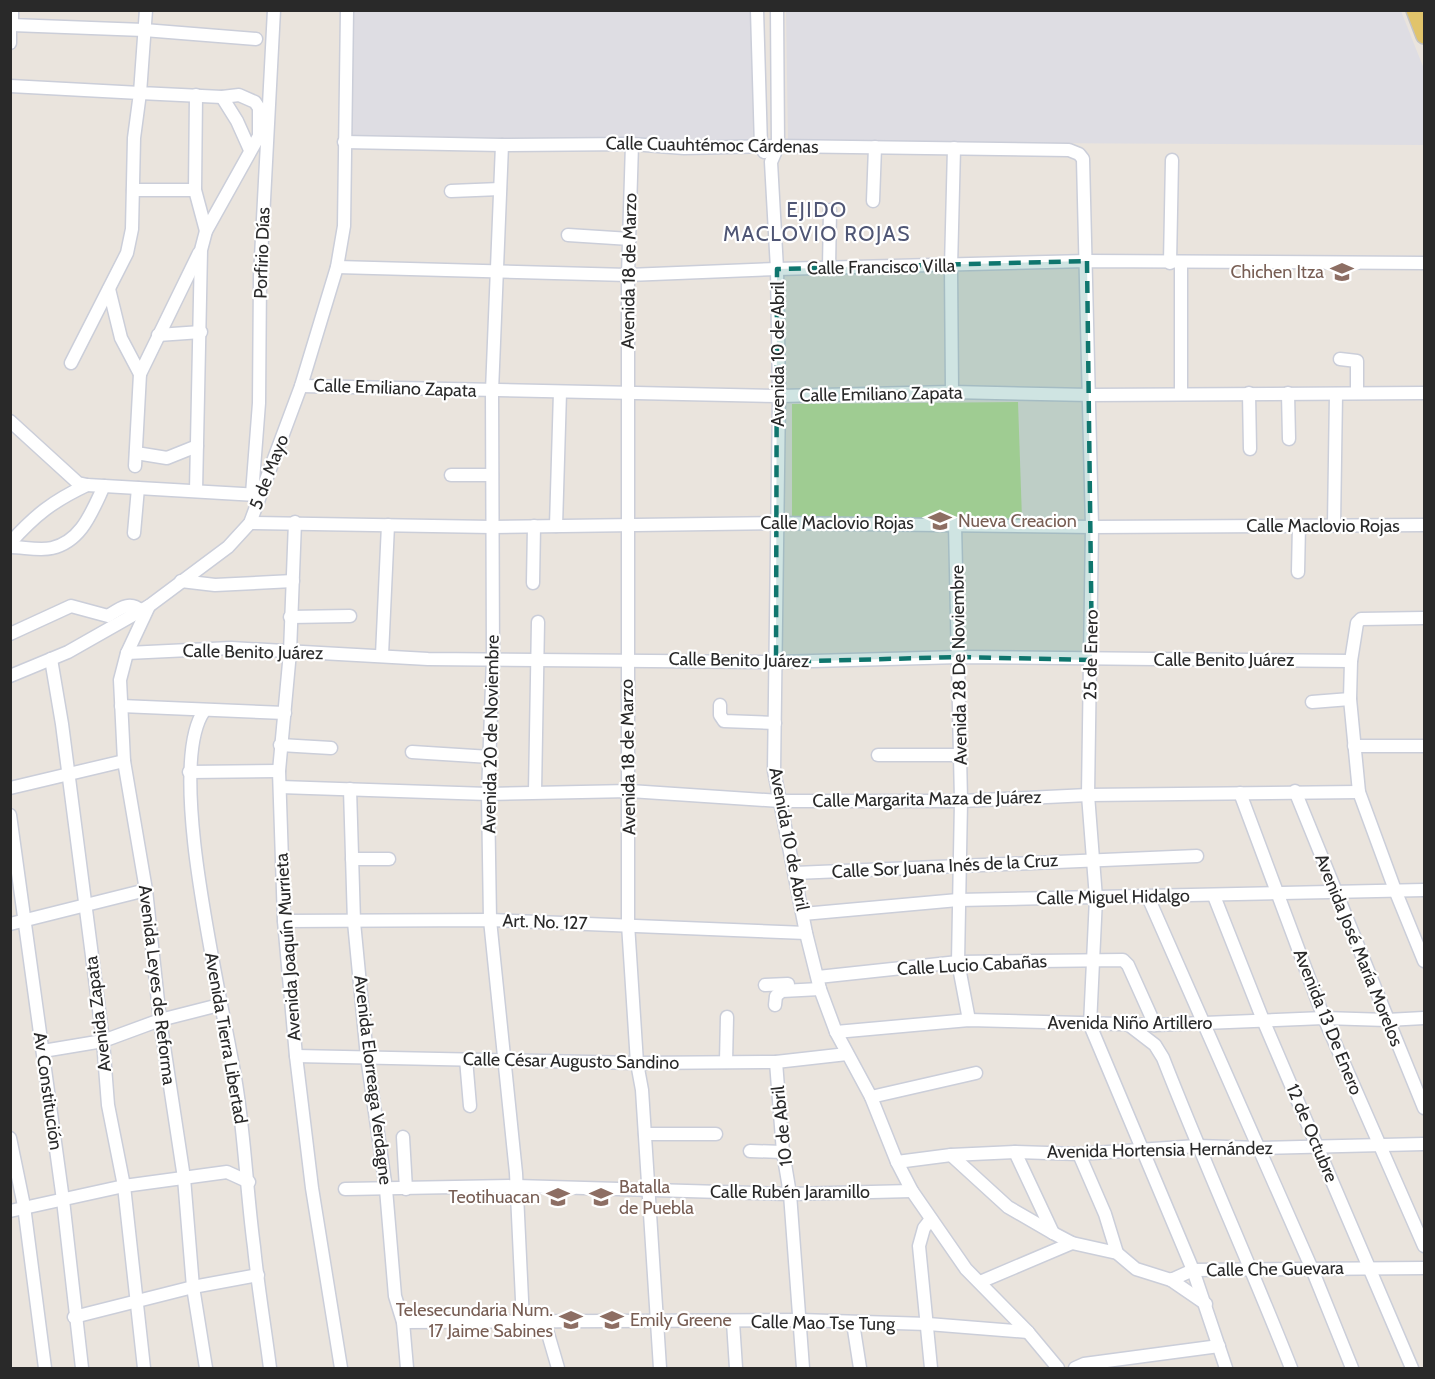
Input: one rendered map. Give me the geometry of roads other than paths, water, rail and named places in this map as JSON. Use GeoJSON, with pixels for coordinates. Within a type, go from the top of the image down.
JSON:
{"type":"FeatureCollection","features":[{"type":"Feature","properties":{"kind":"main road"},"geometry":{"type":"LineString","coordinates":[[1414,10],[1425,36]]}},
{"type":"Feature","properties":{"kind":"street"},"geometry":{"type":"LineString","coordinates":[[10,43],[12,10]]}},
{"type":"Feature","properties":{"kind":"street"},"geometry":{"type":"LineString","coordinates":[[71,363],[128,253],[132,230],[134,138],[140,96],[146,10]]}},
{"type":"Feature","properties":{"kind":"street","name":"Porfirio Días"},"geometry":{"type":"LineString","coordinates":[[257,495],[254,458],[259,403],[260,276],[274,10]]}},
{"type":"Feature","properties":{"kind":"street","name":"5 de Mayo"},"geometry":{"type":"LineString","coordinates":[[10,676],[51,659],[145,608],[228,546],[250,523],[257,495],[274,461],[301,386],[337,267],[344,226],[346,10]]}},
{"type":"Feature","properties":{"kind":"street"},"geometry":{"type":"LineString","coordinates":[[757,10],[761,147],[771,162]]}},
{"type":"Feature","properties":{"kind":"street"},"geometry":{"type":"LineString","coordinates":[[771,162],[778,146],[777,10]]}},
{"type":"Feature","properties":{"kind":"street"},"geometry":{"type":"LineString","coordinates":[[11,25],[144,30],[256,39]]}},
{"type":"Feature","properties":{"kind":"street"},"geometry":{"type":"LineString","coordinates":[[10,86],[140,96],[222,97],[239,95],[247,98],[259,108],[259,136],[206,231],[201,250],[140,374],[135,466]]}},
{"type":"Feature","properties":{"kind":"street"},"geometry":{"type":"LineString","coordinates":[[196,95],[195,190],[206,231]]}},
{"type":"Feature","properties":{"kind":"street"},"geometry":{"type":"LineString","coordinates":[[222,97],[237,121],[250,150]]}},
{"type":"Feature","properties":{"kind":"street","name":"Calle Cuauhtémoc Cárdenas"},"geometry":{"type":"LineString","coordinates":[[344,142],[502,145],[632,144],[684,148],[778,146],[954,148],[1069,150],[1079,154]]}},
{"type":"Feature","properties":{"kind":"street","name":"Avenida 18 de Marzo"},"geometry":{"type":"LineString","coordinates":[[632,144],[628,276],[627,658],[630,791],[628,924],[637,1063],[645,1134],[660,1368]]}},
{"type":"Feature","properties":{"kind":"street","name":"Avenida 20 de Noviembre"},"geometry":{"type":"LineString","coordinates":[[502,145],[492,391],[493,658],[488,794],[490,920],[516,1186],[523,1321]]}},
{"type":"Feature","properties":{"kind":"street"},"geometry":{"type":"LineString","coordinates":[[873,201],[875,147]]}},
{"type":"Feature","properties":{"kind":"street"},"geometry":{"type":"LineString","coordinates":[[952,392],[951,267],[954,148]]}},
{"type":"Feature","properties":{"kind":"street","name":"25 de Enero"},"geometry":{"type":"LineString","coordinates":[[1079,154],[1085,165],[1092,527],[1092,660],[1088,795],[1095,860],[1096,898],[1090,1024],[1193,1270],[1226,1368]]}},
{"type":"Feature","properties":{"kind":"street"},"geometry":{"type":"LineString","coordinates":[[1172,160],[1180,393]]}},
{"type":"Feature","properties":{"kind":"street","name":"Avenida 10 de Abril"},"geometry":{"type":"LineString","coordinates":[[771,162],[777,268],[778,396],[774,771],[806,933],[819,983],[836,1032],[872,1097],[897,1162],[912,1191],[966,1269],[1028,1332],[1058,1368]]}},
{"type":"Feature","properties":{"kind":"street"},"geometry":{"type":"LineString","coordinates":[[451,191],[500,189]]}},
{"type":"Feature","properties":{"kind":"street"},"geometry":{"type":"LineString","coordinates":[[133,190],[195,190]]}},
{"type":"Feature","properties":{"kind":"street"},"geometry":{"type":"LineString","coordinates":[[829,268],[830,210]]}},
{"type":"Feature","properties":{"kind":"street"},"geometry":{"type":"LineString","coordinates":[[568,235],[630,239]]}},
{"type":"Feature","properties":{"kind":"street"},"geometry":{"type":"LineString","coordinates":[[196,491],[201,250]]}},
{"type":"Feature","properties":{"kind":"street","name":"Calle Francisco Villa"},"geometry":{"type":"LineString","coordinates":[[337,267],[628,276],[777,268],[951,267],[1088,261],[1425,263]]}},
{"type":"Feature","properties":{"kind":"street"},"geometry":{"type":"LineString","coordinates":[[109,289],[121,338],[140,374]]}},
{"type":"Feature","properties":{"kind":"street"},"geometry":{"type":"LineString","coordinates":[[158,335],[201,332]]}},
{"type":"Feature","properties":{"kind":"street"},"geometry":{"type":"LineString","coordinates":[[1340,359],[1357,361],[1357,393]]}},
{"type":"Feature","properties":{"kind":"street","name":"Calle Emiliano Zapata"},"geometry":{"type":"LineString","coordinates":[[301,386],[778,396],[952,392],[1090,395],[1425,393]]}},
{"type":"Feature","properties":{"kind":"street"},"geometry":{"type":"LineString","coordinates":[[556,526],[560,392]]}},
{"type":"Feature","properties":{"kind":"street"},"geometry":{"type":"LineString","coordinates":[[1250,393],[1250,449]]}},
{"type":"Feature","properties":{"kind":"street"},"geometry":{"type":"LineString","coordinates":[[1288,393],[1289,440]]}},
{"type":"Feature","properties":{"kind":"street"},"geometry":{"type":"LineString","coordinates":[[1334,525],[1336,394]]}},
{"type":"Feature","properties":{"kind":"street"},"geometry":{"type":"LineString","coordinates":[[10,421],[36,442],[78,483],[257,495]]}},
{"type":"Feature","properties":{"kind":"street"},"geometry":{"type":"LineString","coordinates":[[136,453],[167,458],[197,446]]}},
{"type":"Feature","properties":{"kind":"street"},"geometry":{"type":"LineString","coordinates":[[254,458],[274,461]]}},
{"type":"Feature","properties":{"kind":"street"},"geometry":{"type":"LineString","coordinates":[[451,475],[492,475]]}},
{"type":"Feature","properties":{"kind":"street"},"geometry":{"type":"LineString","coordinates":[[10,545],[33,517],[58,499],[87,485]]}},
{"type":"Feature","properties":{"kind":"street"},"geometry":{"type":"LineString","coordinates":[[10,545],[51,549],[67,542],[78,534],[87,521],[104,486]]}},
{"type":"Feature","properties":{"kind":"street"},"geometry":{"type":"LineString","coordinates":[[134,533],[138,488]]}},
{"type":"Feature","properties":{"kind":"street","name":"Avenida Joaquín Murrieta"},"geometry":{"type":"LineString","coordinates":[[296,522],[290,652],[279,771],[284,921],[296,1056],[322,1264],[341,1368]]}},
{"type":"Feature","properties":{"kind":"street","name":"Calle Maclovio Rojas"},"geometry":{"type":"LineString","coordinates":[[250,523],[492,527],[628,527],[776,523],[1092,527],[1425,525]]}},
{"type":"Feature","properties":{"kind":"street","name":"Avenida 28 De Noviembre"},"geometry":{"type":"LineString","coordinates":[[955,524],[961,755],[958,962],[969,1020]]}},
{"type":"Feature","properties":{"kind":"street"},"geometry":{"type":"LineString","coordinates":[[382,655],[388,525]]}},
{"type":"Feature","properties":{"kind":"street"},"geometry":{"type":"LineString","coordinates":[[1298,572],[1299,525]]}},
{"type":"Feature","properties":{"kind":"street"},"geometry":{"type":"LineString","coordinates":[[533,583],[534,526]]}},
{"type":"Feature","properties":{"kind":"street"},"geometry":{"type":"LineString","coordinates":[[181,581],[215,585],[293,581]]}},
{"type":"Feature","properties":{"kind":"street"},"geometry":{"type":"LineString","coordinates":[[10,634],[71,606],[108,616],[127,605],[145,608]]}},
{"type":"Feature","properties":{"kind":"street","name":"Avenida Leyes de Reforma"},"geometry":{"type":"LineString","coordinates":[[145,608],[127,653],[120,680],[124,761],[146,890],[160,1020],[183,1179],[193,1287],[207,1368]]}},
{"type":"Feature","properties":{"kind":"street"},"geometry":{"type":"LineString","coordinates":[[290,617],[350,616]]}},
{"type":"Feature","properties":{"kind":"street"},"geometry":{"type":"LineString","coordinates":[[1425,618],[1361,619],[1357,623],[1351,661],[1350,699],[1359,792],[1395,890],[1425,961]]}},
{"type":"Feature","properties":{"kind":"street"},"geometry":{"type":"LineString","coordinates":[[534,792],[538,622]]}},
{"type":"Feature","properties":{"kind":"street","name":"Calle Benito Juárez"},"geometry":{"type":"LineString","coordinates":[[127,653],[231,648],[428,659],[627,658],[776,662],[960,657],[1351,661]]}},
{"type":"Feature","properties":{"kind":"street","name":"Avenida Zapata"},"geometry":{"type":"LineString","coordinates":[[51,659],[103,1041],[108,1105],[124,1186],[144,1368]]}},
{"type":"Feature","properties":{"kind":"street"},"geometry":{"type":"LineString","coordinates":[[1312,702],[1350,699]]}},
{"type":"Feature","properties":{"kind":"street"},"geometry":{"type":"LineString","coordinates":[[720,705],[720,715],[724,721],[775,723]]}},
{"type":"Feature","properties":{"kind":"street"},"geometry":{"type":"LineString","coordinates":[[121,706],[285,713]]}},
{"type":"Feature","properties":{"kind":"street","name":"Avenida Tierra Libertad"},"geometry":{"type":"LineString","coordinates":[[204,711],[197,722],[191,742],[189,772],[196,848],[219,1005],[237,1086],[270,1368]]}},
{"type":"Feature","properties":{"kind":"street"},"geometry":{"type":"LineString","coordinates":[[280,745],[331,748]]}},
{"type":"Feature","properties":{"kind":"street"},"geometry":{"type":"LineString","coordinates":[[1354,746],[1425,746]]}},
{"type":"Feature","properties":{"kind":"street"},"geometry":{"type":"LineString","coordinates":[[412,752],[490,757]]}},
{"type":"Feature","properties":{"kind":"street"},"geometry":{"type":"LineString","coordinates":[[878,755],[961,755]]}},
{"type":"Feature","properties":{"kind":"street"},"geometry":{"type":"LineString","coordinates":[[10,788],[124,761]]}},
{"type":"Feature","properties":{"kind":"street"},"geometry":{"type":"LineString","coordinates":[[189,772],[279,771]]}},
{"type":"Feature","properties":{"kind":"street","name":"Calle Margarita Maza de Juárez"},"geometry":{"type":"LineString","coordinates":[[280,787],[488,794],[630,791],[780,801],[961,801],[1088,795],[1359,792]]}},
{"type":"Feature","properties":{"kind":"street","name":"Avenida Elorreaga Verdagne"},"geometry":{"type":"LineString","coordinates":[[350,789],[354,922],[367,1056],[386,1189],[395,1296],[403,1322],[408,1368]]}},
{"type":"Feature","properties":{"kind":"street","name":"Avenida José María Morelos"},"geometry":{"type":"LineString","coordinates":[[1295,791],[1425,1108]]}},
{"type":"Feature","properties":{"kind":"street","name":"Avenida 13 De Enero"},"geometry":{"type":"LineString","coordinates":[[1240,793],[1324,1018],[1425,1246]]}},
{"type":"Feature","properties":{"kind":"street","name":"Av Constitución"},"geometry":{"type":"LineString","coordinates":[[10,815],[63,1200],[74,1317],[82,1368]]}},
{"type":"Feature","properties":{"kind":"street","name":"Calle Sor Juana Inés de la Cruz"},"geometry":{"type":"LineString","coordinates":[[795,873],[1197,856]]}},
{"type":"Feature","properties":{"kind":"street"},"geometry":{"type":"LineString","coordinates":[[352,859],[389,859]]}},
{"type":"Feature","properties":{"kind":"street"},"geometry":{"type":"LineString","coordinates":[[10,924],[146,890]]}},
{"type":"Feature","properties":{"kind":"street","name":"Calle Miguel Hidalgo"},"geometry":{"type":"LineString","coordinates":[[803,914],[958,900],[1425,890]]}},
{"type":"Feature","properties":{"kind":"street","name":"12 de Octubre"},"geometry":{"type":"LineString","coordinates":[[1214,896],[1263,1020],[1412,1368]]}},
{"type":"Feature","properties":{"kind":"street"},"geometry":{"type":"LineString","coordinates":[[1148,897],[1260,1148],[1352,1368]]}},
{"type":"Feature","properties":{"kind":"street","name":"Art. No. 127"},"geometry":{"type":"LineString","coordinates":[[284,921],[490,920],[806,933]]}},
{"type":"Feature","properties":{"kind":"street","name":"Calle Lucio Cabañas"},"geometry":{"type":"LineString","coordinates":[[819,983],[958,962],[1093,960],[1126,962],[1155,1025]]}},
{"type":"Feature","properties":{"kind":"street"},"geometry":{"type":"LineString","coordinates":[[765,985],[819,983]]}},
{"type":"Feature","properties":{"kind":"street"},"geometry":{"type":"LineString","coordinates":[[775,1005],[776,996],[782,991],[819,983]]}},
{"type":"Feature","properties":{"kind":"street"},"geometry":{"type":"LineString","coordinates":[[43,1051],[103,1041],[160,1020],[219,1005]]}},
{"type":"Feature","properties":{"kind":"street"},"geometry":{"type":"LineString","coordinates":[[726,1062],[727,1017]]}},
{"type":"Feature","properties":{"kind":"street","name":"Avenida Niño Artillero"},"geometry":{"type":"LineString","coordinates":[[836,1032],[969,1020],[1155,1025],[1324,1018],[1387,1020],[1425,1018]]}},
{"type":"Feature","properties":{"kind":"street"},"geometry":{"type":"LineString","coordinates":[[1129,1025],[1155,1045],[1164,1058],[1197,1146],[1253,1270],[1292,1368]]}},
{"type":"Feature","properties":{"kind":"street","name":"Calle César Augusto Sandino"},"geometry":{"type":"LineString","coordinates":[[296,1056],[637,1063],[777,1062],[847,1054]]}},
{"type":"Feature","properties":{"kind":"street"},"geometry":{"type":"LineString","coordinates":[[466,1059],[470,1106]]}},
{"type":"Feature","properties":{"kind":"street","name":"10 de Abril"},"geometry":{"type":"LineString","coordinates":[[777,1062],[803,1368]]}},
{"type":"Feature","properties":{"kind":"street"},"geometry":{"type":"LineString","coordinates":[[872,1097],[976,1073]]}},
{"type":"Feature","properties":{"kind":"street"},"geometry":{"type":"LineString","coordinates":[[645,1134],[716,1134]]}},
{"type":"Feature","properties":{"kind":"street"},"geometry":{"type":"LineString","coordinates":[[403,1137],[406,1189]]}},
{"type":"Feature","properties":{"kind":"street"},"geometry":{"type":"LineString","coordinates":[[10,1138],[24,1206],[45,1368]]}},
{"type":"Feature","properties":{"kind":"street","name":"Avenida Hortensia Hernández"},"geometry":{"type":"LineString","coordinates":[[897,1162],[951,1155],[1015,1152],[1079,1154],[1140,1148],[1197,1146],[1260,1148],[1425,1144]]}},
{"type":"Feature","properties":{"kind":"street"},"geometry":{"type":"LineString","coordinates":[[750,1151],[783,1152]]}},
{"type":"Feature","properties":{"kind":"street"},"geometry":{"type":"LineString","coordinates":[[1015,1152],[1053,1233]]}},
{"type":"Feature","properties":{"kind":"street"},"geometry":{"type":"LineString","coordinates":[[1079,1154],[1106,1214],[1117,1253]]}},
{"type":"Feature","properties":{"kind":"street"},"geometry":{"type":"LineString","coordinates":[[951,1155],[1008,1207],[1072,1243],[1117,1253],[1136,1269],[1171,1280],[1206,1304]]}},
{"type":"Feature","properties":{"kind":"street"},"geometry":{"type":"LineString","coordinates":[[10,1210],[124,1186],[227,1172],[249,1182]]}},
{"type":"Feature","properties":{"kind":"street","name":"Calle Rubén Jaramillo"},"geometry":{"type":"LineString","coordinates":[[345,1189],[516,1186],[790,1194],[912,1191]]}},
{"type":"Feature","properties":{"kind":"street"},"geometry":{"type":"LineString","coordinates":[[931,1219],[924,1228],[919,1246],[931,1368]]}},
{"type":"Feature","properties":{"kind":"street"},"geometry":{"type":"LineString","coordinates":[[980,1282],[1072,1243]]}},
{"type":"Feature","properties":{"kind":"street","name":"Calle Che Guevara"},"geometry":{"type":"LineString","coordinates":[[1171,1280],[1193,1270],[1425,1268]]}},
{"type":"Feature","properties":{"kind":"street"},"geometry":{"type":"LineString","coordinates":[[74,1317],[136,1304],[193,1287],[258,1275]]}},
{"type":"Feature","properties":{"kind":"street"},"geometry":{"type":"LineString","coordinates":[[544,1320],[558,1368]]}},
{"type":"Feature","properties":{"kind":"street","name":"Calle Mao Tse Tung"},"geometry":{"type":"LineString","coordinates":[[403,1322],[544,1320],[733,1323],[799,1320],[928,1324],[1028,1332]]}},
{"type":"Feature","properties":{"kind":"street"},"geometry":{"type":"LineString","coordinates":[[733,1323],[736,1368]]}},
{"type":"Feature","properties":{"kind":"street"},"geometry":{"type":"LineString","coordinates":[[853,1323],[860,1368]]}},
{"type":"Feature","properties":{"kind":"street"},"geometry":{"type":"LineString","coordinates":[[1075,1368],[1084,1364],[1219,1346]]}},
{"type":"Feature","properties":{"kind":"place","name":"Chichen Itza"},"geometry":{"type":"Point","coordinates":[1342,272]}},
{"type":"Feature","properties":{"kind":"place","name":"Nueva Creacion"},"geometry":{"type":"Point","coordinates":[940,521]}},
{"type":"Feature","properties":{"kind":"place","name":"Teotihuacan"},"geometry":{"type":"Point","coordinates":[558,1197]}},
{"type":"Feature","properties":{"kind":"place","name":"Batalla de Puebla"},"geometry":{"type":"Point","coordinates":[601,1197]}},
{"type":"Feature","properties":{"kind":"place","name":"Telesecundaria Num. 17 Jaime Sabines"},"geometry":{"type":"Point","coordinates":[571,1320]}},
{"type":"Feature","properties":{"kind":"place","name":"Emily Greene"},"geometry":{"type":"Point","coordinates":[612,1320]}},
{"type":"Feature","properties":{"kind":"district","name":"EJIDO MACLOVIO ROJAS"},"geometry":{"type":"Point","coordinates":[817,221]}}]}
